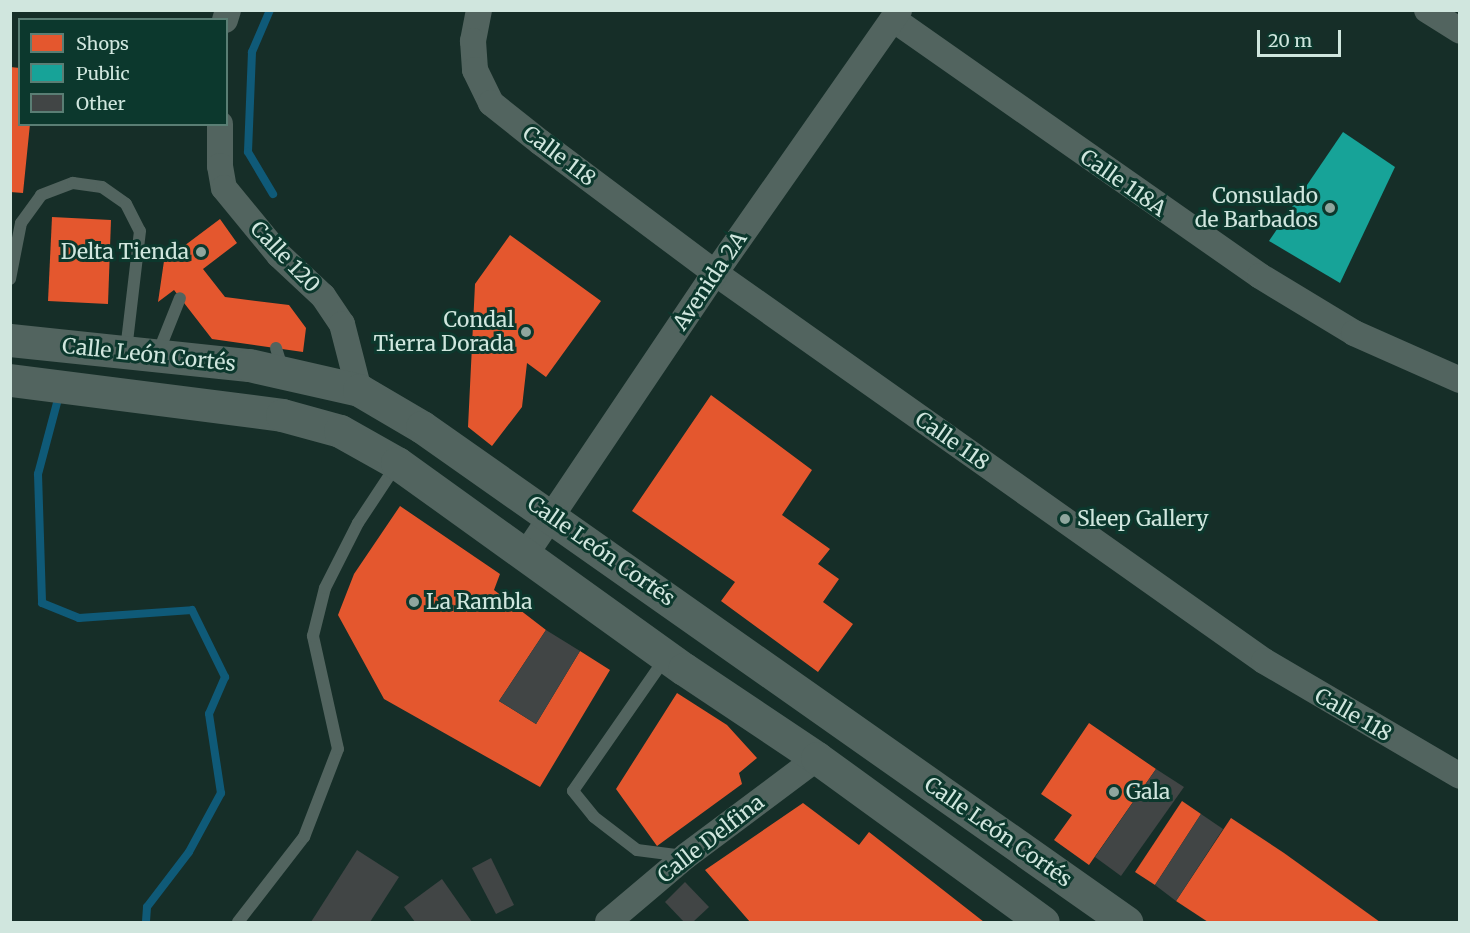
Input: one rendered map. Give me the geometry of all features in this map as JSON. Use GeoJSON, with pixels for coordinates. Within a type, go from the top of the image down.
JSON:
{"type":"FeatureCollection","features":[{"type":"Feature","properties":{"kind":"main road","name":"Calle León Cortés"},"geometry":{"type":"LineString","coordinates":[[10,340],[158,355],[280,360],[359,390],[422,427],[552,517],[1126,922]]}},
{"type":"Feature","properties":{"kind":"main road","name":"Calle León Cortés"},"geometry":{"type":"LineString","coordinates":[[10,380],[282,415],[340,431],[397,463],[666,656],[817,758],[1043,922]]}},
{"type":"Feature","properties":{"kind":"street","name":"Calle 118"},"geometry":{"type":"LineString","coordinates":[[479,10],[473,40],[475,70],[491,103],[714,273],[1264,661],[1460,776]]}},
{"type":"Feature","properties":{"kind":"street"},"geometry":{"type":"LineString","coordinates":[[1427,10],[1460,31]]}},
{"type":"Feature","properties":{"kind":"street","name":"Avenida 2A"},"geometry":{"type":"LineString","coordinates":[[526,554],[714,273],[896,15]]}},
{"type":"Feature","properties":{"kind":"street","name":"Calle 118A"},"geometry":{"type":"LineString","coordinates":[[896,15],[1260,276],[1354,333],[1460,380]]}},
{"type":"Feature","properties":{"kind":"street","name":"Calle 120"},"geometry":{"type":"LineString","coordinates":[[219,126],[220,166],[224,188],[279,255],[323,296],[342,324],[359,390]]}},
{"type":"Feature","properties":{"kind":"street","name":"Calle Delfina"},"geometry":{"type":"LineString","coordinates":[[608,922],[686,856],[817,758]]}},
{"type":"Feature","properties":{"kind":"lane"},"geometry":{"type":"LineString","coordinates":[[10,279],[21,222],[41,195],[73,183],[102,187],[126,204],[140,231],[126,352]]}},
{"type":"Feature","properties":{"kind":"lane"},"geometry":{"type":"LineString","coordinates":[[158,355],[180,298]]}},
{"type":"Feature","properties":{"kind":"lane"},"geometry":{"type":"LineString","coordinates":[[238,922],[304,837],[338,749],[313,636],[325,588],[358,523],[397,463]]}},
{"type":"Feature","properties":{"kind":"lane"},"geometry":{"type":"LineString","coordinates":[[666,656],[573,791],[594,816],[637,850],[686,856]]}},
{"type":"Feature","properties":{"kind":"building: Shops"},"geometry":{"type":"Polygon","coordinates":[[[10,67],[18,68],[18,126],[30,126],[23,193],[10,192],[10,67]]]}},
{"type":"Feature","properties":{"kind":"building: Shops"},"geometry":{"type":"Polygon","coordinates":[[[52,217],[111,220],[108,304],[48,301],[52,217]]]}},
{"type":"Feature","properties":{"kind":"building: Shops"},"geometry":{"type":"Polygon","coordinates":[[[220,219],[237,243],[203,269],[225,297],[289,305],[306,328],[303,352],[212,339],[174,290],[158,302],[164,261],[220,219]]]}},
{"type":"Feature","properties":{"kind":"building: Shops","name":"Condal Tierra Dorada"},"geometry":{"type":"Polygon","coordinates":[[[510,235],[601,301],[546,377],[527,363],[522,407],[492,446],[468,427],[475,284],[510,235]]]}},
{"type":"Feature","properties":{"kind":"building: Shops"},"geometry":{"type":"Polygon","coordinates":[[[711,395],[812,470],[782,515],[830,549],[818,564],[839,579],[823,602],[853,624],[818,672],[721,601],[735,582],[632,511],[711,395]]]}},
{"type":"Feature","properties":{"kind":"building: Shops"},"geometry":{"type":"Polygon","coordinates":[[[400,506],[500,574],[494,590],[546,630],[499,701],[536,724],[580,651],[610,670],[540,787],[384,699],[338,615],[354,574],[400,506]]]}},
{"type":"Feature","properties":{"kind":"building: Shops"},"geometry":{"type":"Polygon","coordinates":[[[677,693],[727,725],[757,758],[739,773],[742,784],[657,846],[616,789],[677,693]]]}},
{"type":"Feature","properties":{"kind":"building: Shops","name":"Gala"},"geometry":{"type":"Polygon","coordinates":[[[1089,723],[1156,769],[1089,865],[1054,840],[1072,815],[1041,794],[1089,723]]]}},
{"type":"Feature","properties":{"kind":"building: Shops"},"geometry":{"type":"Polygon","coordinates":[[[1182,801],[1201,814],[1155,885],[1135,872],[1182,801]]]}},
{"type":"Feature","properties":{"kind":"building: Shops"},"geometry":{"type":"Polygon","coordinates":[[[803,803],[859,845],[869,832],[984,922],[750,922],[705,870],[803,803]]]}},
{"type":"Feature","properties":{"kind":"building: Shops"},"geometry":{"type":"Polygon","coordinates":[[[1231,818],[1380,922],[1208,922],[1176,901],[1231,818]]]}},
{"type":"Feature","properties":{"kind":"building: Public"},"geometry":{"type":"Polygon","coordinates":[[[1343,132],[1395,167],[1340,283],[1269,241],[1343,132]]]}},
{"type":"Feature","properties":{"kind":"building: Other"},"geometry":{"type":"Polygon","coordinates":[[[546,630],[580,651],[536,724],[499,701],[546,630]]]}},
{"type":"Feature","properties":{"kind":"building: Other"},"geometry":{"type":"Polygon","coordinates":[[[1156,769],[1184,787],[1121,876],[1095,857],[1156,769]]]}},
{"type":"Feature","properties":{"kind":"building: Other"},"geometry":{"type":"Polygon","coordinates":[[[1201,814],[1223,829],[1176,901],[1155,885],[1201,814]]]}},
{"type":"Feature","properties":{"kind":"building: Other"},"geometry":{"type":"Polygon","coordinates":[[[357,850],[399,877],[370,922],[311,922],[357,850]]]}},
{"type":"Feature","properties":{"kind":"building: Other"},"geometry":{"type":"Polygon","coordinates":[[[491,858],[514,905],[496,914],[472,868],[491,858]]]}},
{"type":"Feature","properties":{"kind":"building: Other"},"geometry":{"type":"Polygon","coordinates":[[[442,879],[472,922],[415,922],[404,907],[442,879]]]}},
{"type":"Feature","properties":{"kind":"building: Other"},"geometry":{"type":"Polygon","coordinates":[[[685,882],[709,907],[693,922],[684,922],[665,902],[685,882]]]}},
{"type":"Feature","properties":{"kind":"waterway"},"geometry":{"type":"LineString","coordinates":[[270,10],[252,52],[248,152],[273,194]]}},
{"type":"Feature","properties":{"kind":"waterway"},"geometry":{"type":"LineString","coordinates":[[64,397],[58,399],[38,474],[42,603],[79,618],[192,610],[225,677],[209,714],[221,793],[189,852],[147,907],[146,922]]}},
{"type":"Feature","properties":{"kind":"place","name":"Consulado de Barbados"},"geometry":{"type":"Point","coordinates":[1330,208]}},
{"type":"Feature","properties":{"kind":"place","name":"Delta Tienda"},"geometry":{"type":"Point","coordinates":[201,252]}},
{"type":"Feature","properties":{"kind":"place","name":"Condal Tierra Dorada"},"geometry":{"type":"Point","coordinates":[526,332]}},
{"type":"Feature","properties":{"kind":"place","name":"Sleep Gallery"},"geometry":{"type":"Point","coordinates":[1065,519]}},
{"type":"Feature","properties":{"kind":"place","name":"La Rambla"},"geometry":{"type":"Point","coordinates":[414,602]}},
{"type":"Feature","properties":{"kind":"place","name":"Gala"},"geometry":{"type":"Point","coordinates":[1114,792]}}]}
